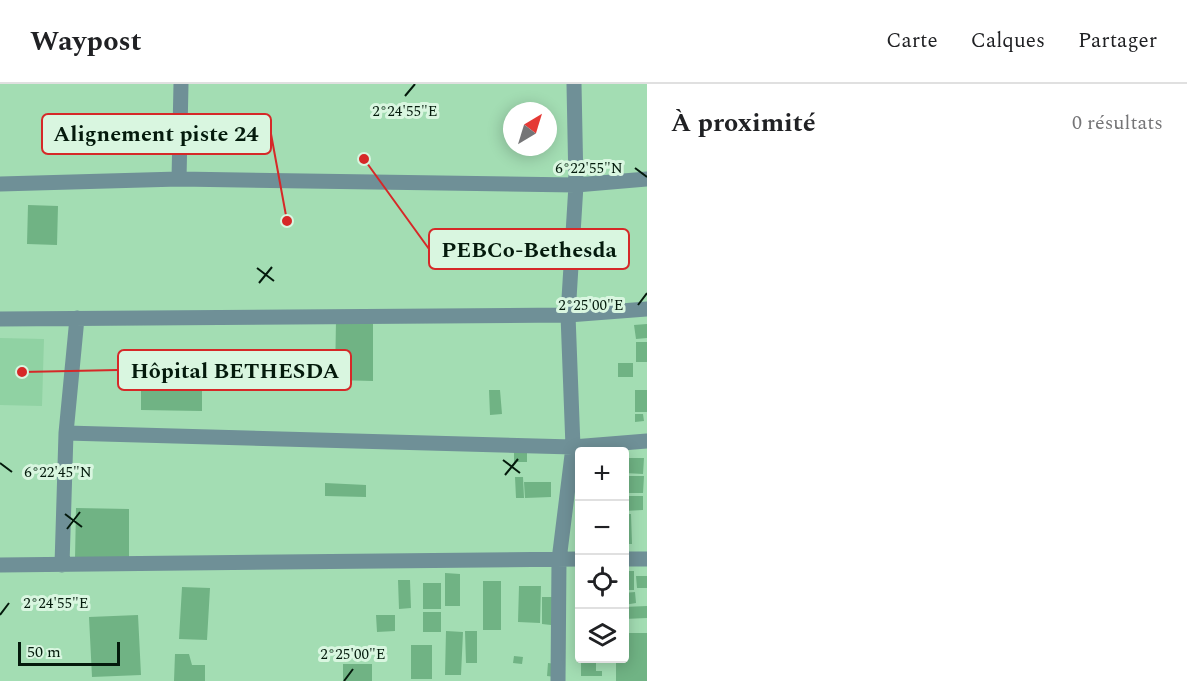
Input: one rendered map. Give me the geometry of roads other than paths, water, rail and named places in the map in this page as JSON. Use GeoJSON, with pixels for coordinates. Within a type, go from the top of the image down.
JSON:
{"type":"FeatureCollection","features":[{"type":"Feature","properties":{"kind":"street"},"geometry":{"type":"LineString","coordinates":[[179,178],[181,84]]}},
{"type":"Feature","properties":{"kind":"street"},"geometry":{"type":"LineString","coordinates":[[558,681],[559,560],[573,447],[568,315],[576,185],[574,84]]}},
{"type":"Feature","properties":{"kind":"street"},"geometry":{"type":"LineString","coordinates":[[0,184],[179,178],[576,185],[647,179]]}},
{"type":"Feature","properties":{"kind":"street"},"geometry":{"type":"LineString","coordinates":[[0,319],[568,315],[647,309]]}},
{"type":"Feature","properties":{"kind":"street"},"geometry":{"type":"LineString","coordinates":[[62,565],[66,433],[77,318]]}},
{"type":"Feature","properties":{"kind":"street"},"geometry":{"type":"LineString","coordinates":[[66,433],[573,447],[647,441]]}},
{"type":"Feature","properties":{"kind":"street"},"geometry":{"type":"LineString","coordinates":[[629,559],[647,559]]}},
{"type":"Feature","properties":{"kind":"street"},"geometry":{"type":"LineString","coordinates":[[0,565],[575,560]]}},
{"type":"Feature","properties":{"kind":"place","name":"PEBCo-Bethesda"},"geometry":{"type":"Point","coordinates":[364,159]}},
{"type":"Feature","properties":{"kind":"place","name":"Alignement piste 24"},"geometry":{"type":"Point","coordinates":[287,221]}},
{"type":"Feature","properties":{"kind":"place","name":"Hôpital BETHESDA"},"geometry":{"type":"Point","coordinates":[22,372]}}]}
